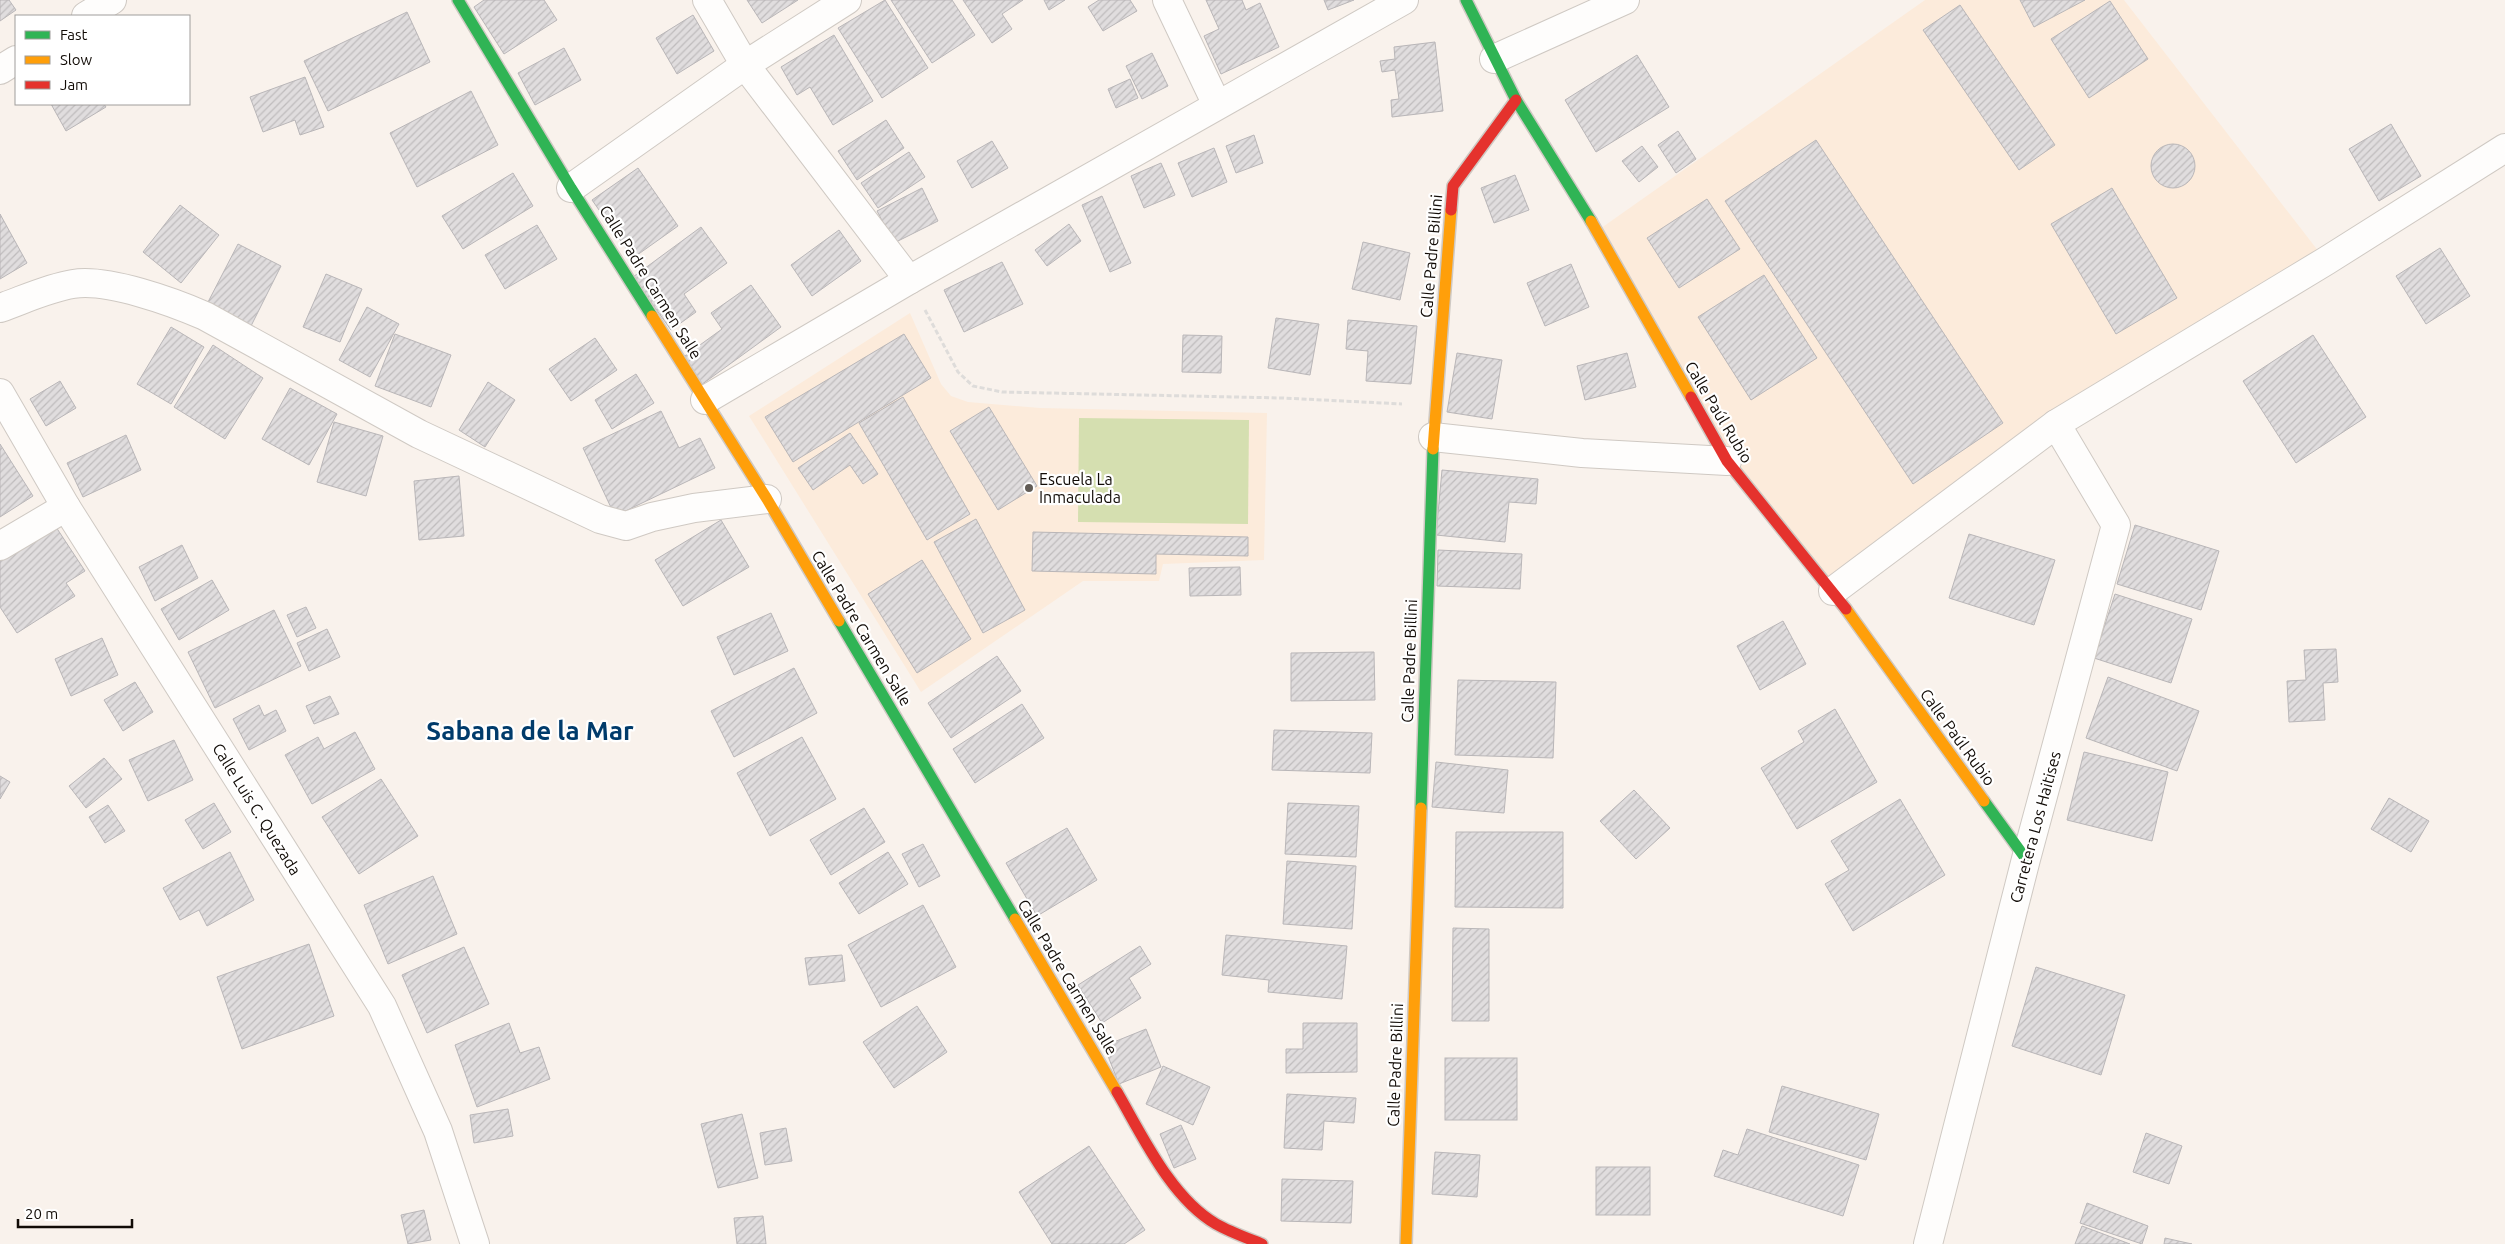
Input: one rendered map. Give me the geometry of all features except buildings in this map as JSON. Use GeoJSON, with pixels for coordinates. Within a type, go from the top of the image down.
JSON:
{"type":"FeatureCollection","features":[{"type":"Feature","properties":{"kind":"street"},"geometry":{"type":"LineString","coordinates":[[88,15],[112,0]]}},
{"type":"Feature","properties":{"kind":"street","name":"Calle Padre Carmen Salle"},"geometry":{"type":"LineString","coordinates":[[458,0],[571,188],[767,499],[1161,1166],[1186,1200],[1215,1224],[1262,1244]]}},
{"type":"Feature","properties":{"kind":"street"},"geometry":{"type":"LineString","coordinates":[[707,0],[745,65],[909,280]]}},
{"type":"Feature","properties":{"kind":"street"},"geometry":{"type":"LineString","coordinates":[[571,188],[745,65],[847,0]]}},
{"type":"Feature","properties":{"kind":"street"},"geometry":{"type":"LineString","coordinates":[[1168,0],[1217,105]]}},
{"type":"Feature","properties":{"kind":"street"},"geometry":{"type":"LineString","coordinates":[[706,400],[909,280],[1404,0]]}},
{"type":"Feature","properties":{"kind":"street","name":"Calle Paúl Rubio"},"geometry":{"type":"LineString","coordinates":[[1466,0],[1516,100],[1597,232],[1727,461],[1833,591],[2026,859]]}},
{"type":"Feature","properties":{"kind":"street"},"geometry":{"type":"LineString","coordinates":[[1494,59],[1625,0]]}},
{"type":"Feature","properties":{"kind":"street"},"geometry":{"type":"LineString","coordinates":[[0,70],[15,61]]}},
{"type":"Feature","properties":{"kind":"street","name":"Calle Padre Billini"},"geometry":{"type":"LineString","coordinates":[[1406,1244],[1433,437],[1453,186],[1516,100]]}},
{"type":"Feature","properties":{"kind":"street"},"geometry":{"type":"LineString","coordinates":[[1833,591],[2056,424],[2326,261],[2505,148]]}},
{"type":"Feature","properties":{"kind":"street"},"geometry":{"type":"LineString","coordinates":[[0,308],[73,284],[96,283],[178,304],[205,316],[419,434],[600,519],[626,526],[652,516],[694,508],[767,499]]}},
{"type":"Feature","properties":{"kind":"street","name":"Calle Luis C. Quezada"},"geometry":{"type":"LineString","coordinates":[[0,393],[66,507],[382,1006],[438,1131],[476,1244]]}},
{"type":"Feature","properties":{"kind":"street","name":"Carretera Los Haitises"},"geometry":{"type":"LineString","coordinates":[[1928,1244],[2026,859],[2116,525],[2056,424]]}},
{"type":"Feature","properties":{"kind":"street"},"geometry":{"type":"LineString","coordinates":[[1433,437],[1582,453],[1727,461]]}},
{"type":"Feature","properties":{"kind":"street"},"geometry":{"type":"LineString","coordinates":[[0,546],[66,507]]}},
{"type":"Feature","properties":{"kind":"path"},"geometry":{"type":"LineString","coordinates":[[909,280],[958,372],[973,386],[1002,392],[1036,395],[1282,398],[1435,405]]}},
{"type":"Feature","properties":{"kind":"shaded area"},"geometry":{"type":"Polygon","coordinates":[[[1925,0],[2124,0],[2326,261],[2056,424],[1833,591],[1727,461],[1597,231],[1925,0]]]}},
{"type":"Feature","properties":{"kind":"shaded area","name":"Escuela La Inmaculada"},"geometry":{"type":"Polygon","coordinates":[[[910,313],[941,384],[951,396],[968,402],[1040,408],[1267,413],[1264,560],[1163,564],[1159,581],[1083,581],[921,692],[749,416],[910,313]]]}},
{"type":"Feature","properties":{"kind":"green space"},"geometry":{"type":"Polygon","coordinates":[[[1079,418],[1249,420],[1248,524],[1078,522],[1079,418]]]}},
{"type":"Feature","properties":{"kind":"traffic: fast"},"geometry":{"type":"LineString","coordinates":[[458,0],[571,188],[652,316]]}},
{"type":"Feature","properties":{"kind":"traffic: fast"},"geometry":{"type":"LineString","coordinates":[[1466,0],[1516,100],[1591,221]]}},
{"type":"Feature","properties":{"kind":"traffic: fast"},"geometry":{"type":"LineString","coordinates":[[1421,808],[1433,449]]}},
{"type":"Feature","properties":{"kind":"traffic: fast"},"geometry":{"type":"LineString","coordinates":[[839,621],[1015,919]]}},
{"type":"Feature","properties":{"kind":"traffic: fast"},"geometry":{"type":"LineString","coordinates":[[1984,801],[2026,859]]}},
{"type":"Feature","properties":{"kind":"traffic: slow"},"geometry":{"type":"LineString","coordinates":[[1433,449],[1451,210]]}},
{"type":"Feature","properties":{"kind":"traffic: slow"},"geometry":{"type":"LineString","coordinates":[[1591,221],[1691,397]]}},
{"type":"Feature","properties":{"kind":"traffic: slow"},"geometry":{"type":"LineString","coordinates":[[652,316],[767,499],[839,621]]}},
{"type":"Feature","properties":{"kind":"traffic: slow"},"geometry":{"type":"LineString","coordinates":[[1846,609],[1984,801]]}},
{"type":"Feature","properties":{"kind":"traffic: slow"},"geometry":{"type":"LineString","coordinates":[[1406,1244],[1421,808]]}},
{"type":"Feature","properties":{"kind":"traffic: slow"},"geometry":{"type":"LineString","coordinates":[[1015,919],[1117,1092]]}},
{"type":"Feature","properties":{"kind":"traffic: jam"},"geometry":{"type":"LineString","coordinates":[[1451,210],[1453,186],[1516,100]]}},
{"type":"Feature","properties":{"kind":"traffic: jam"},"geometry":{"type":"LineString","coordinates":[[1691,397],[1727,461],[1846,609]]}},
{"type":"Feature","properties":{"kind":"traffic: jam"},"geometry":{"type":"LineString","coordinates":[[1117,1092],[1147,1146],[1171,1182],[1185,1198],[1200,1213],[1216,1224],[1262,1244]]}},
{"type":"Feature","properties":{"kind":"place","name":"Escuela La Inmaculada"},"geometry":{"type":"Point","coordinates":[1029,488]}},
{"type":"Feature","properties":{"kind":"district","name":"Sabana de la Mar"},"geometry":{"type":"Point","coordinates":[530,730]}}]}
